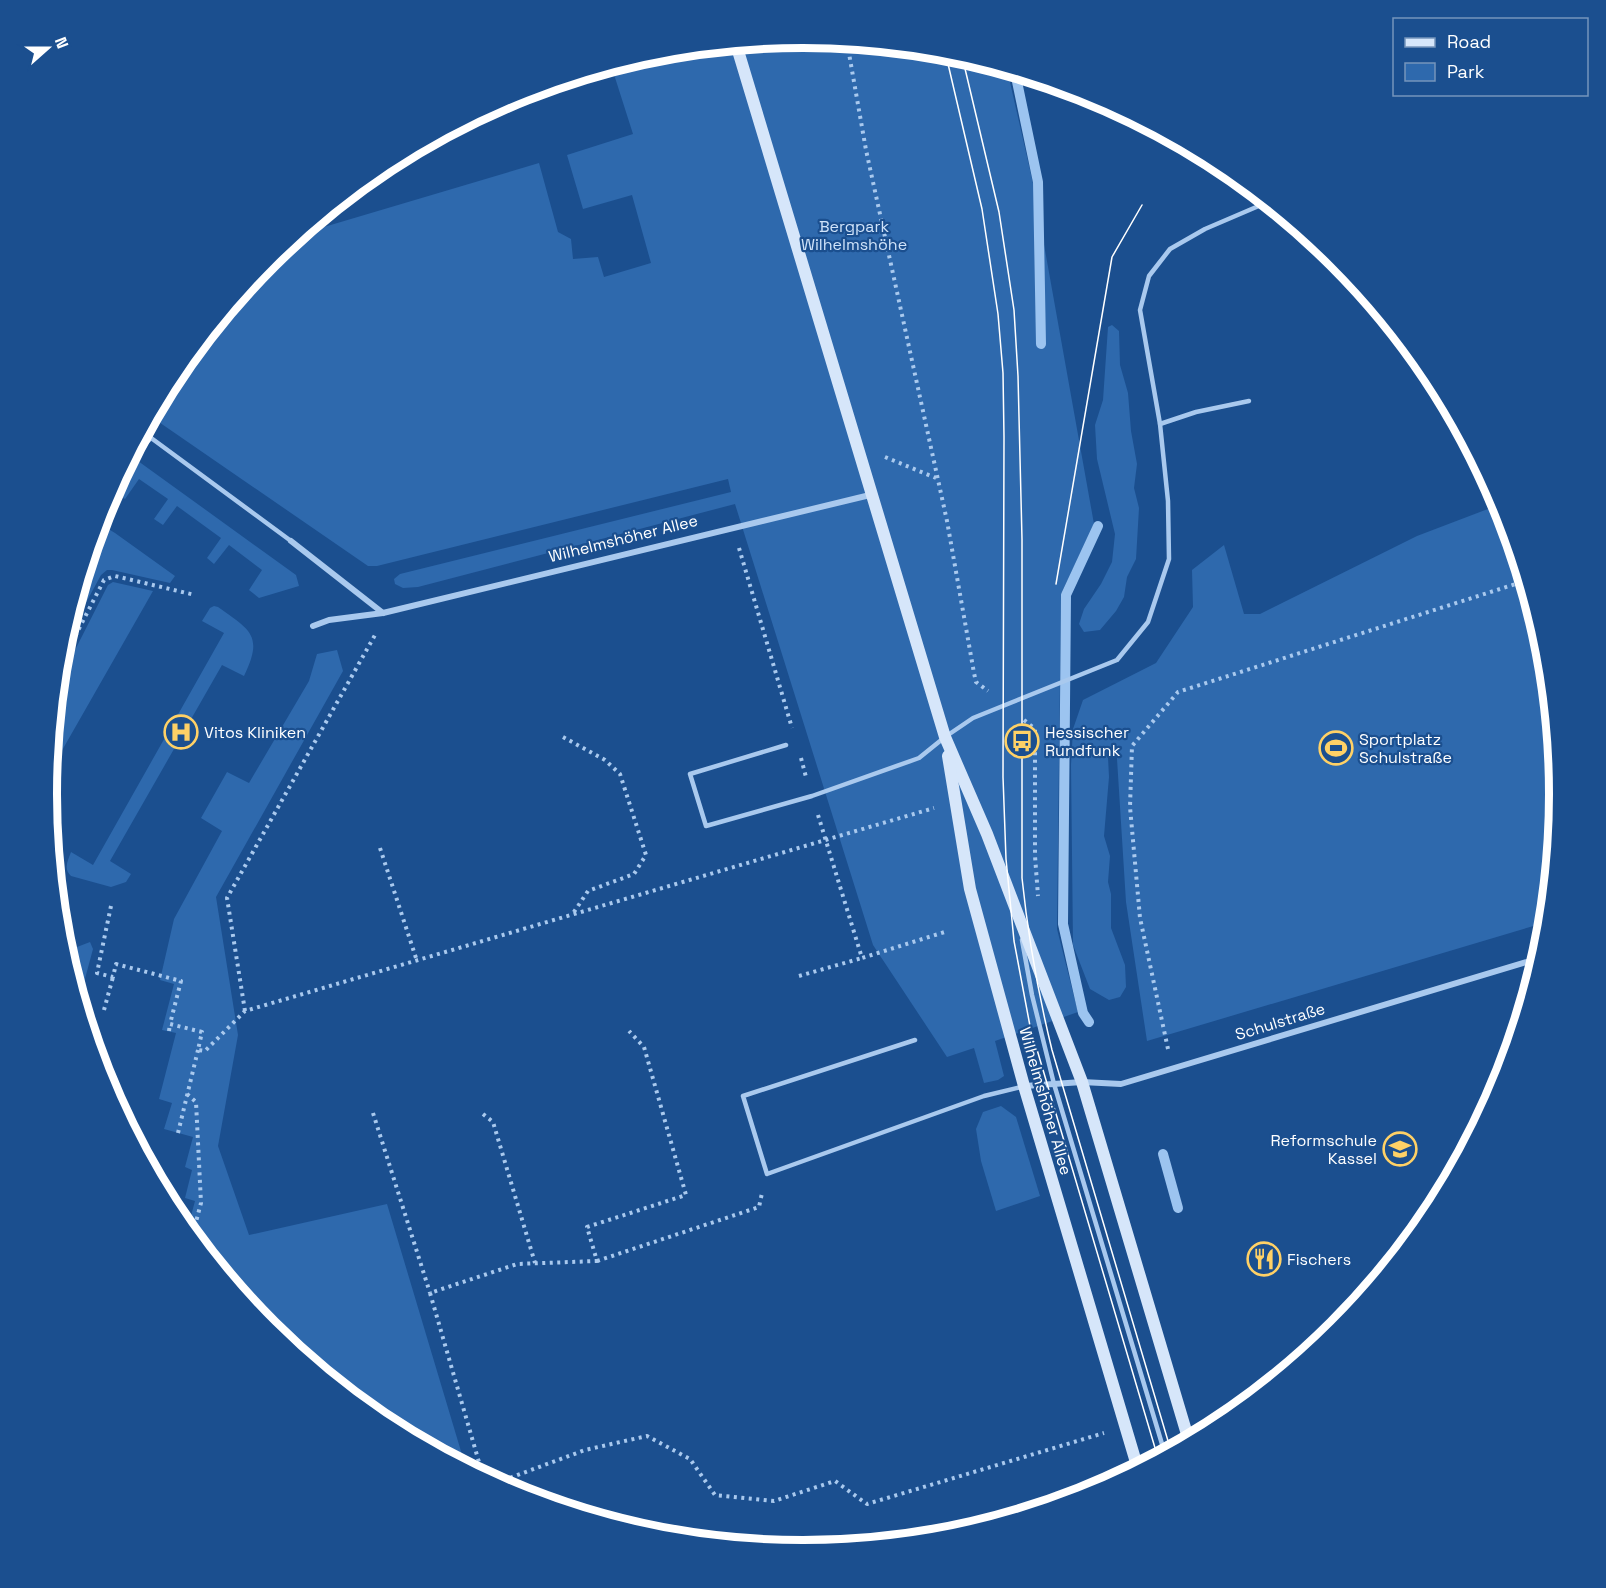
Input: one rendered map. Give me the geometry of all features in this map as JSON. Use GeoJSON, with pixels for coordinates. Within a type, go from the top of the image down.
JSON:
{"type":"FeatureCollection","features":[{"type":"Feature","properties":{"kind":"main road","name":"Wilhelmshöher Allee"},"geometry":{"type":"LineString","coordinates":[[738,51],[870,495],[945,737],[987,834],[1082,1082],[1187,1433]]}},
{"type":"Feature","properties":{"kind":"main road","name":"Wilhelmshöher Allee"},"geometry":{"type":"LineString","coordinates":[[945,737],[970,889],[1024,1086],[1136,1462]]}},
{"type":"Feature","properties":{"kind":"street","name":"Wilhelmshöher Allee"},"geometry":{"type":"LineString","coordinates":[[313,626],[329,620],[383,613],[870,495]]}},
{"type":"Feature","properties":{"kind":"street"},"geometry":{"type":"LineString","coordinates":[[291,541],[383,613]]}},
{"type":"Feature","properties":{"kind":"street","name":"Schulstraße"},"geometry":{"type":"LineString","coordinates":[[1024,1086],[1082,1082],[1121,1084],[1530,961]]}},
{"type":"Feature","properties":{"kind":"lane"},"geometry":{"type":"LineString","coordinates":[[786,745],[690,774],[706,826],[812,796],[919,758],[973,718],[1117,660],[1148,622],[1169,559],[1168,501],[1160,424],[1140,310],[1149,276],[1170,249],[1204,229],[1261,205]]}},
{"type":"Feature","properties":{"kind":"lane"},"geometry":{"type":"LineString","coordinates":[[1160,424],[1196,412],[1249,401]]}},
{"type":"Feature","properties":{"kind":"lane"},"geometry":{"type":"LineString","coordinates":[[145,444],[151,438],[291,541]]}},
{"type":"Feature","properties":{"kind":"lane"},"geometry":{"type":"LineString","coordinates":[[1018,915],[1032,995],[1054,1084],[1163,1447]]}},
{"type":"Feature","properties":{"kind":"lane"},"geometry":{"type":"LineString","coordinates":[[915,1040],[743,1096],[767,1174],[984,1096],[1024,1086]]}},
{"type":"Feature","properties":{"kind":"path"},"geometry":{"type":"LineString","coordinates":[[848,50],[871,173],[937,478],[976,682],[1035,729],[1035,856],[1038,898]]}},
{"type":"Feature","properties":{"kind":"path"},"geometry":{"type":"LineString","coordinates":[[882,456],[937,478]]}},
{"type":"Feature","properties":{"kind":"path"},"geometry":{"type":"LineString","coordinates":[[73,639],[104,580],[108,577],[115,576],[195,595]]}},
{"type":"Feature","properties":{"kind":"path"},"geometry":{"type":"LineString","coordinates":[[1173,1067],[1140,918],[1130,807],[1132,746],[1178,692],[1518,583]]}},
{"type":"Feature","properties":{"kind":"path"},"geometry":{"type":"LineString","coordinates":[[245,1011],[227,898],[377,632],[383,613]]}},
{"type":"Feature","properties":{"kind":"path"},"geometry":{"type":"LineString","coordinates":[[757,637],[765,635]]}},
{"type":"Feature","properties":{"kind":"path"},"geometry":{"type":"LineString","coordinates":[[563,737],[605,760],[620,774],[646,855],[634,874],[588,891],[571,915]]}},
{"type":"Feature","properties":{"kind":"path"},"geometry":{"type":"LineString","coordinates":[[198,1050],[205,1051],[245,1011],[935,808]]}},
{"type":"Feature","properties":{"kind":"path"},"geometry":{"type":"LineString","coordinates":[[381,848],[417,960]]}},
{"type":"Feature","properties":{"kind":"path"},"geometry":{"type":"LineString","coordinates":[[111,906],[97,973],[113,977]]}},
{"type":"Feature","properties":{"kind":"path"},"geometry":{"type":"LineString","coordinates":[[799,976],[862,958]]}},
{"type":"Feature","properties":{"kind":"path"},"geometry":{"type":"LineString","coordinates":[[104,1010],[117,964],[181,981],[169,1031]]}},
{"type":"Feature","properties":{"kind":"path"},"geometry":{"type":"LineString","coordinates":[[171,1024],[202,1032],[178,1133]]}},
{"type":"Feature","properties":{"kind":"path"},"geometry":{"type":"LineString","coordinates":[[597,1262],[586,1227],[686,1195],[644,1047],[629,1031]]}},
{"type":"Feature","properties":{"kind":"path"},"geometry":{"type":"LineString","coordinates":[[187,1094],[196,1102],[201,1203],[195,1225]]}},
{"type":"Feature","properties":{"kind":"path"},"geometry":{"type":"LineString","coordinates":[[373,1113],[430,1293],[480,1466]]}},
{"type":"Feature","properties":{"kind":"path"},"geometry":{"type":"LineString","coordinates":[[483,1114],[493,1122],[536,1263]]}},
{"type":"Feature","properties":{"kind":"path"},"geometry":{"type":"LineString","coordinates":[[430,1293],[517,1264],[597,1262],[759,1207],[767,1174]]}},
{"type":"Feature","properties":{"kind":"path"},"geometry":{"type":"LineString","coordinates":[[508,1479],[585,1450],[647,1436],[690,1459],[715,1495],[774,1501],[835,1481],[867,1504],[1125,1426]]}},
{"type":"Feature","properties":{"kind":"green space","name":"Bergpark Wilhelmshöhe"},"geometry":{"type":"Polygon","coordinates":[[[803,48],[852,50],[900,54],[949,62],[1009,77],[1033,183],[1094,524],[1061,594],[1057,929],[1078,1012],[995,1041],[1004,1076],[998,1080],[984,1083],[974,1048],[947,1057],[873,945],[735,504],[418,587],[403,588],[395,584],[394,579],[400,574],[731,492],[728,479],[377,566],[368,566],[157,421],[211,340],[242,302],[275,266],[315,230],[539,163],[558,232],[571,239],[573,259],[598,257],[604,277],[651,263],[632,195],[583,209],[567,155],[633,134],[613,72],[706,54],[803,48]]]}},
{"type":"Feature","properties":{"kind":"green space"},"geometry":{"type":"Polygon","coordinates":[[[1112,325],[1119,331],[1120,365],[1128,393],[1131,431],[1137,464],[1134,488],[1139,508],[1136,559],[1127,577],[1124,597],[1116,611],[1100,630],[1084,632],[1079,624],[1084,609],[1101,584],[1112,562],[1115,534],[1097,459],[1095,425],[1103,400],[1108,327],[1112,325]]]}},
{"type":"Feature","properties":{"kind":"green space"},"geometry":{"type":"Polygon","coordinates":[[[135,461],[296,575],[299,586],[259,598],[249,590],[262,570],[229,545],[214,564],[207,558],[221,538],[177,506],[163,525],[154,519],[168,499],[139,479],[125,499],[120,496],[135,461]]]}},
{"type":"Feature","properties":{"kind":"green space","name":"Sportplatz Schulstraße"},"geometry":{"type":"Polygon","coordinates":[[[1491,508],[1524,601],[1543,697],[1547,745],[1549,794],[1547,843],[1537,925],[1147,1041],[1126,902],[1116,743],[1108,757],[1109,777],[1104,836],[1110,856],[1108,882],[1111,894],[1111,928],[1125,965],[1126,987],[1120,997],[1109,1000],[1090,989],[1073,945],[1071,765],[1073,729],[1083,700],[1156,663],[1193,607],[1192,570],[1224,545],[1244,614],[1260,614],[1417,536],[1491,508]]]}},
{"type":"Feature","properties":{"kind":"green space"},"geometry":{"type":"Polygon","coordinates":[[[107,528],[175,576],[170,583],[112,570],[107,570],[101,575],[78,617],[107,528]]]}},
{"type":"Feature","properties":{"kind":"green space"},"geometry":{"type":"Polygon","coordinates":[[[113,582],[153,591],[59,757],[63,697],[69,657],[108,585],[113,582]]]}},
{"type":"Feature","properties":{"kind":"green space"},"geometry":{"type":"Polygon","coordinates":[[[214,606],[246,628],[251,635],[253,651],[244,676],[222,665],[110,861],[131,874],[126,882],[111,887],[71,876],[67,867],[71,852],[93,865],[224,633],[202,621],[210,608],[214,606]]]}},
{"type":"Feature","properties":{"kind":"green space"},"geometry":{"type":"Polygon","coordinates":[[[337,650],[343,671],[216,897],[238,1035],[218,1146],[249,1235],[387,1204],[463,1458],[430,1440],[349,1386],[275,1322],[242,1286],[190,1218],[195,1201],[185,1198],[192,1170],[185,1167],[193,1137],[164,1129],[172,1103],[159,1099],[176,1033],[162,1030],[174,984],[160,980],[174,919],[222,831],[201,818],[227,772],[249,783],[309,681],[317,654],[337,650]]]}},
{"type":"Feature","properties":{"kind":"green space"},"geometry":{"type":"Polygon","coordinates":[[[90,942],[93,949],[82,988],[82,987],[73,949],[90,942]]]}},
{"type":"Feature","properties":{"kind":"green space"},"geometry":{"type":"Polygon","coordinates":[[[1001,1106],[1016,1117],[1040,1196],[996,1211],[981,1161],[976,1129],[983,1112],[1001,1106]]]}},
{"type":"Feature","properties":{"kind":"waterway"},"geometry":{"type":"LineString","coordinates":[[1017,80],[1038,182],[1041,344]]}},
{"type":"Feature","properties":{"kind":"waterway"},"geometry":{"type":"LineString","coordinates":[[1089,1022],[1083,1013],[1063,924],[1066,595],[1098,526]]}},
{"type":"Feature","properties":{"kind":"waterway"},"geometry":{"type":"LineString","coordinates":[[1163,1154],[1178,1208]]}},
{"type":"Feature","properties":{"kind":"tram line"},"geometry":{"type":"LineString","coordinates":[[948,62],[982,209],[998,314],[1003,373],[1003,777],[1006,859],[1014,941],[1030,1026],[1156,1451]]}},
{"type":"Feature","properties":{"kind":"tram line"},"geometry":{"type":"LineString","coordinates":[[964,66],[999,212],[1014,310],[1022,539],[1022,878],[1030,943],[1052,1050],[1169,1444]]}},
{"type":"Feature","properties":{"kind":"tram line"},"geometry":{"type":"LineString","coordinates":[[1056,584],[1112,257],[1142,205]]}},
{"type":"Feature","properties":{"kind":"place","name":"Vitos Kliniken"},"geometry":{"type":"Point","coordinates":[181,732]}},
{"type":"Feature","properties":{"kind":"place","name":"Hessischer Rundfunk"},"geometry":{"type":"Point","coordinates":[1022,741]}},
{"type":"Feature","properties":{"kind":"place","name":"Sportplatz Schulstraße"},"geometry":{"type":"Point","coordinates":[1336,748]}},
{"type":"Feature","properties":{"kind":"place","name":"Reformschule Kassel"},"geometry":{"type":"Point","coordinates":[1400,1149]}},
{"type":"Feature","properties":{"kind":"place","name":"Fischers"},"geometry":{"type":"Point","coordinates":[1264,1259]}}]}
